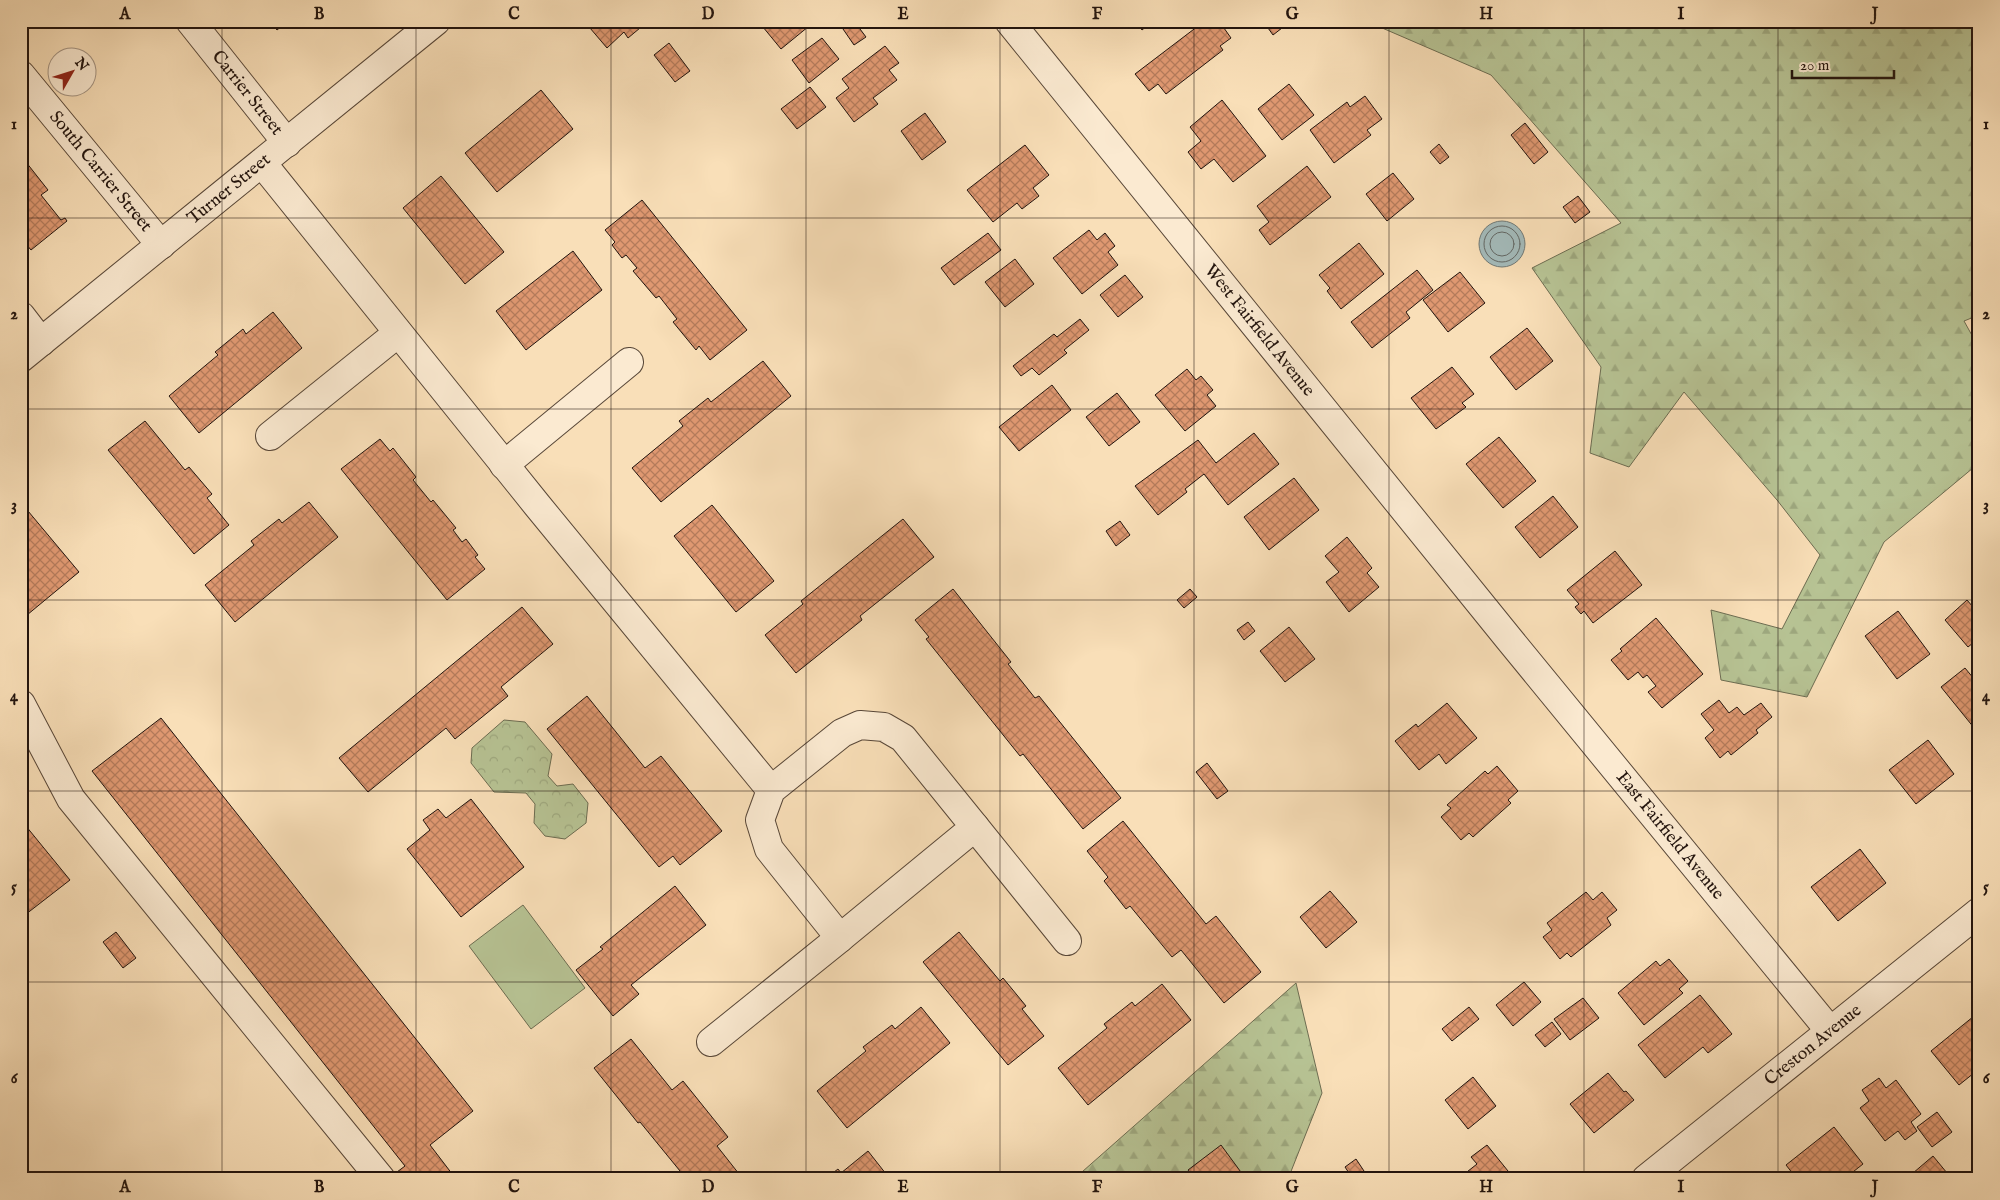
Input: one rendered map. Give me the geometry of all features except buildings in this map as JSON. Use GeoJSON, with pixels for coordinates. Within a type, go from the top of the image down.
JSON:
{"type":"FeatureCollection","features":[{"type":"Feature","properties":{"kind":"street","name":"Carrier Street"},"geometry":{"type":"LineString","coordinates":[[190,21],[288,143]]}},
{"type":"Feature","properties":{"kind":"street","name":"Turner Street"},"geometry":{"type":"LineString","coordinates":[[31,350],[436,21]]}},
{"type":"Feature","properties":{"kind":"street","name":"West Fairfield Avenue"},"geometry":{"type":"LineString","coordinates":[[1009,21],[1509,639]]}},
{"type":"Feature","properties":{"kind":"street","name":"South Carrier Street"},"geometry":{"type":"LineString","coordinates":[[21,76],[160,245]]}},
{"type":"Feature","properties":{"kind":"street"},"geometry":{"type":"LineString","coordinates":[[262,163],[504,465],[771,790]]}},
{"type":"Feature","properties":{"kind":"street"},"geometry":{"type":"LineString","coordinates":[[21,316],[31,350]]}},
{"type":"Feature","properties":{"kind":"street"},"geometry":{"type":"LineString","coordinates":[[270,436],[398,333]]}},
{"type":"Feature","properties":{"kind":"street"},"geometry":{"type":"LineString","coordinates":[[504,465],[629,362]]}},
{"type":"Feature","properties":{"kind":"street","name":"East Fairfield Avenue"},"geometry":{"type":"LineString","coordinates":[[1509,639],[1830,1032]]}},
{"type":"Feature","properties":{"kind":"street"},"geometry":{"type":"LineString","coordinates":[[21,704],[71,799],[381,1179]]}},
{"type":"Feature","properties":{"kind":"street"},"geometry":{"type":"LineString","coordinates":[[840,938],[769,849],[760,820],[771,790],[842,733],[860,725],[884,727],[903,738],[1067,941]]}},
{"type":"Feature","properties":{"kind":"street"},"geometry":{"type":"LineString","coordinates":[[711,1042],[975,827]]}},
{"type":"Feature","properties":{"kind":"street","name":"Creston Avenue"},"geometry":{"type":"LineString","coordinates":[[1646,1179],[1979,912]]}},
{"type":"Feature","properties":{"kind":"green space"},"geometry":{"type":"Polygon","coordinates":[[[1366,21],[1979,21],[1979,315],[1964,321],[1979,348],[1979,463],[1884,542],[1807,697],[1721,680],[1711,610],[1782,629],[1820,555],[1777,500],[1684,392],[1629,467],[1590,453],[1601,367],[1532,268],[1621,223],[1491,75],[1366,21]]]}},
{"type":"Feature","properties":{"kind":"green space"},"geometry":{"type":"Polygon","coordinates":[[[504,720],[525,722],[552,754],[548,776],[557,786],[573,784],[588,803],[586,823],[565,839],[545,836],[534,823],[535,804],[526,793],[494,792],[471,763],[472,748],[504,720]]]}},
{"type":"Feature","properties":{"kind":"green space"},"geometry":{"type":"Polygon","coordinates":[[[523,905],[585,988],[531,1029],[469,946],[523,905]]]}},
{"type":"Feature","properties":{"kind":"green space"},"geometry":{"type":"Polygon","coordinates":[[[1296,983],[1322,1093],[1288,1179],[1074,1179],[1296,983]]]}},
{"type":"Feature","properties":{"kind":"water"},"geometry":{"type":"Polygon","coordinates":[[[1502,221],[1515,225],[1521,231],[1525,244],[1521,257],[1515,263],[1502,267],[1489,263],[1483,257],[1479,244],[1483,231],[1489,225],[1502,221]]]}}]}
